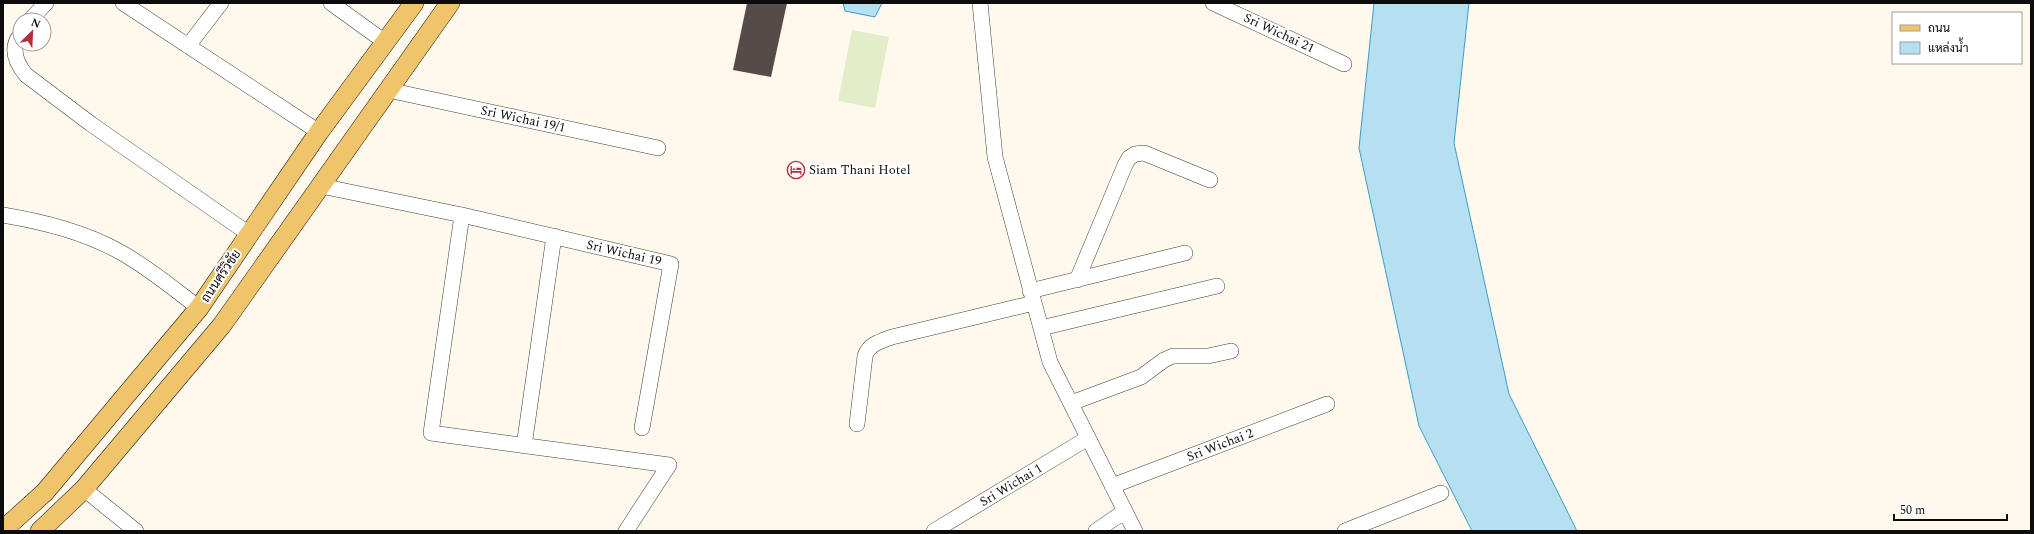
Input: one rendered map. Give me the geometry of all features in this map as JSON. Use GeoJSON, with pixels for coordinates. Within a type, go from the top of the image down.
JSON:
{"type":"FeatureCollection","features":[{"type":"Feature","properties":{"kind":"main road"},"geometry":{"type":"LineString","coordinates":[[40,531],[84,489],[222,325],[450,3]]}},
{"type":"Feature","properties":{"kind":"main road","name":"ถนนศรีวิชัย"},"geometry":{"type":"LineString","coordinates":[[3,530],[45,492],[200,308],[319,132],[385,42],[417,4]]}},
{"type":"Feature","properties":{"kind":"main road"},"geometry":{"type":"LineString","coordinates":[[417,4],[427,4],[435,10],[437,15],[435,25]]}},
{"type":"Feature","properties":{"kind":"street"},"geometry":{"type":"LineString","coordinates":[[38,12],[46,3]]}},
{"type":"Feature","properties":{"kind":"street"},"geometry":{"type":"LineString","coordinates":[[123,3],[319,132]]}},
{"type":"Feature","properties":{"kind":"street"},"geometry":{"type":"LineString","coordinates":[[188,46],[221,3]]}},
{"type":"Feature","properties":{"kind":"street"},"geometry":{"type":"LineString","coordinates":[[331,3],[385,42]]}},
{"type":"Feature","properties":{"kind":"street"},"geometry":{"type":"LineString","coordinates":[[980,3],[995,158],[1050,362],[1135,531]]}},
{"type":"Feature","properties":{"kind":"street","name":"Sri Wichai 21"},"geometry":{"type":"LineString","coordinates":[[1213,3],[1344,64]]}},
{"type":"Feature","properties":{"kind":"street"},"geometry":{"type":"LineString","coordinates":[[15,52],[18,65],[26,75],[91,124],[249,234]]}},
{"type":"Feature","properties":{"kind":"street","name":"Sri Wichai 19/1"},"geometry":{"type":"LineString","coordinates":[[388,90],[658,148]]}},
{"type":"Feature","properties":{"kind":"street"},"geometry":{"type":"LineString","coordinates":[[1077,280],[1113,191],[1129,158],[1135,154],[1144,153],[1210,180]]}},
{"type":"Feature","properties":{"kind":"street","name":"Sri Wichai 19"},"geometry":{"type":"LineString","coordinates":[[321,186],[462,215],[671,264],[642,428]]}},
{"type":"Feature","properties":{"kind":"street"},"geometry":{"type":"LineString","coordinates":[[3,215],[63,228],[93,239],[123,253],[200,308]]}},
{"type":"Feature","properties":{"kind":"street"},"geometry":{"type":"LineString","coordinates":[[462,215],[431,433],[669,465],[626,531]]}},
{"type":"Feature","properties":{"kind":"street"},"geometry":{"type":"LineString","coordinates":[[524,446],[554,236]]}},
{"type":"Feature","properties":{"kind":"street"},"geometry":{"type":"LineString","coordinates":[[857,424],[865,356],[867,350],[875,343],[1032,297],[1077,280],[1185,253]]}},
{"type":"Feature","properties":{"kind":"street"},"geometry":{"type":"LineString","coordinates":[[1041,328],[1217,286]]}},
{"type":"Feature","properties":{"kind":"street"},"geometry":{"type":"LineString","coordinates":[[1071,403],[1141,377],[1164,360],[1173,356],[1208,356],[1230,351]]}},
{"type":"Feature","properties":{"kind":"street","name":"Sri Wichai 2"},"geometry":{"type":"LineString","coordinates":[[1112,486],[1327,404]]}},
{"type":"Feature","properties":{"kind":"street","name":"Sri Wichai 1"},"geometry":{"type":"LineString","coordinates":[[934,531],[1088,438]]}},
{"type":"Feature","properties":{"kind":"street"},"geometry":{"type":"LineString","coordinates":[[84,489],[136,531]]}},
{"type":"Feature","properties":{"kind":"street"},"geometry":{"type":"LineString","coordinates":[[1344,531],[1441,493]]}},
{"type":"Feature","properties":{"kind":"street"},"geometry":{"type":"LineString","coordinates":[[1096,531],[1125,511]]}},
{"type":"Feature","properties":{"kind":"green space"},"geometry":{"type":"Polygon","coordinates":[[[852,30],[889,37],[875,108],[838,101],[852,30]]]}},
{"type":"Feature","properties":{"kind":"water"},"geometry":{"type":"Polygon","coordinates":[[[843,3],[882,3],[875,17],[845,11],[843,3]]]}},
{"type":"Feature","properties":{"kind":"water"},"geometry":{"type":"Polygon","coordinates":[[[1374,3],[1469,3],[1454,143],[1509,394],[1577,531],[1472,531],[1419,426],[1359,148],[1374,3]]]}},
{"type":"Feature","properties":{"kind":"building"},"geometry":{"type":"Polygon","coordinates":[[[747,3],[787,3],[771,77],[733,70],[747,3]]]}},
{"type":"Feature","properties":{"kind":"place","name":"Siam Thani Hotel"},"geometry":{"type":"Point","coordinates":[796,170]}}]}
